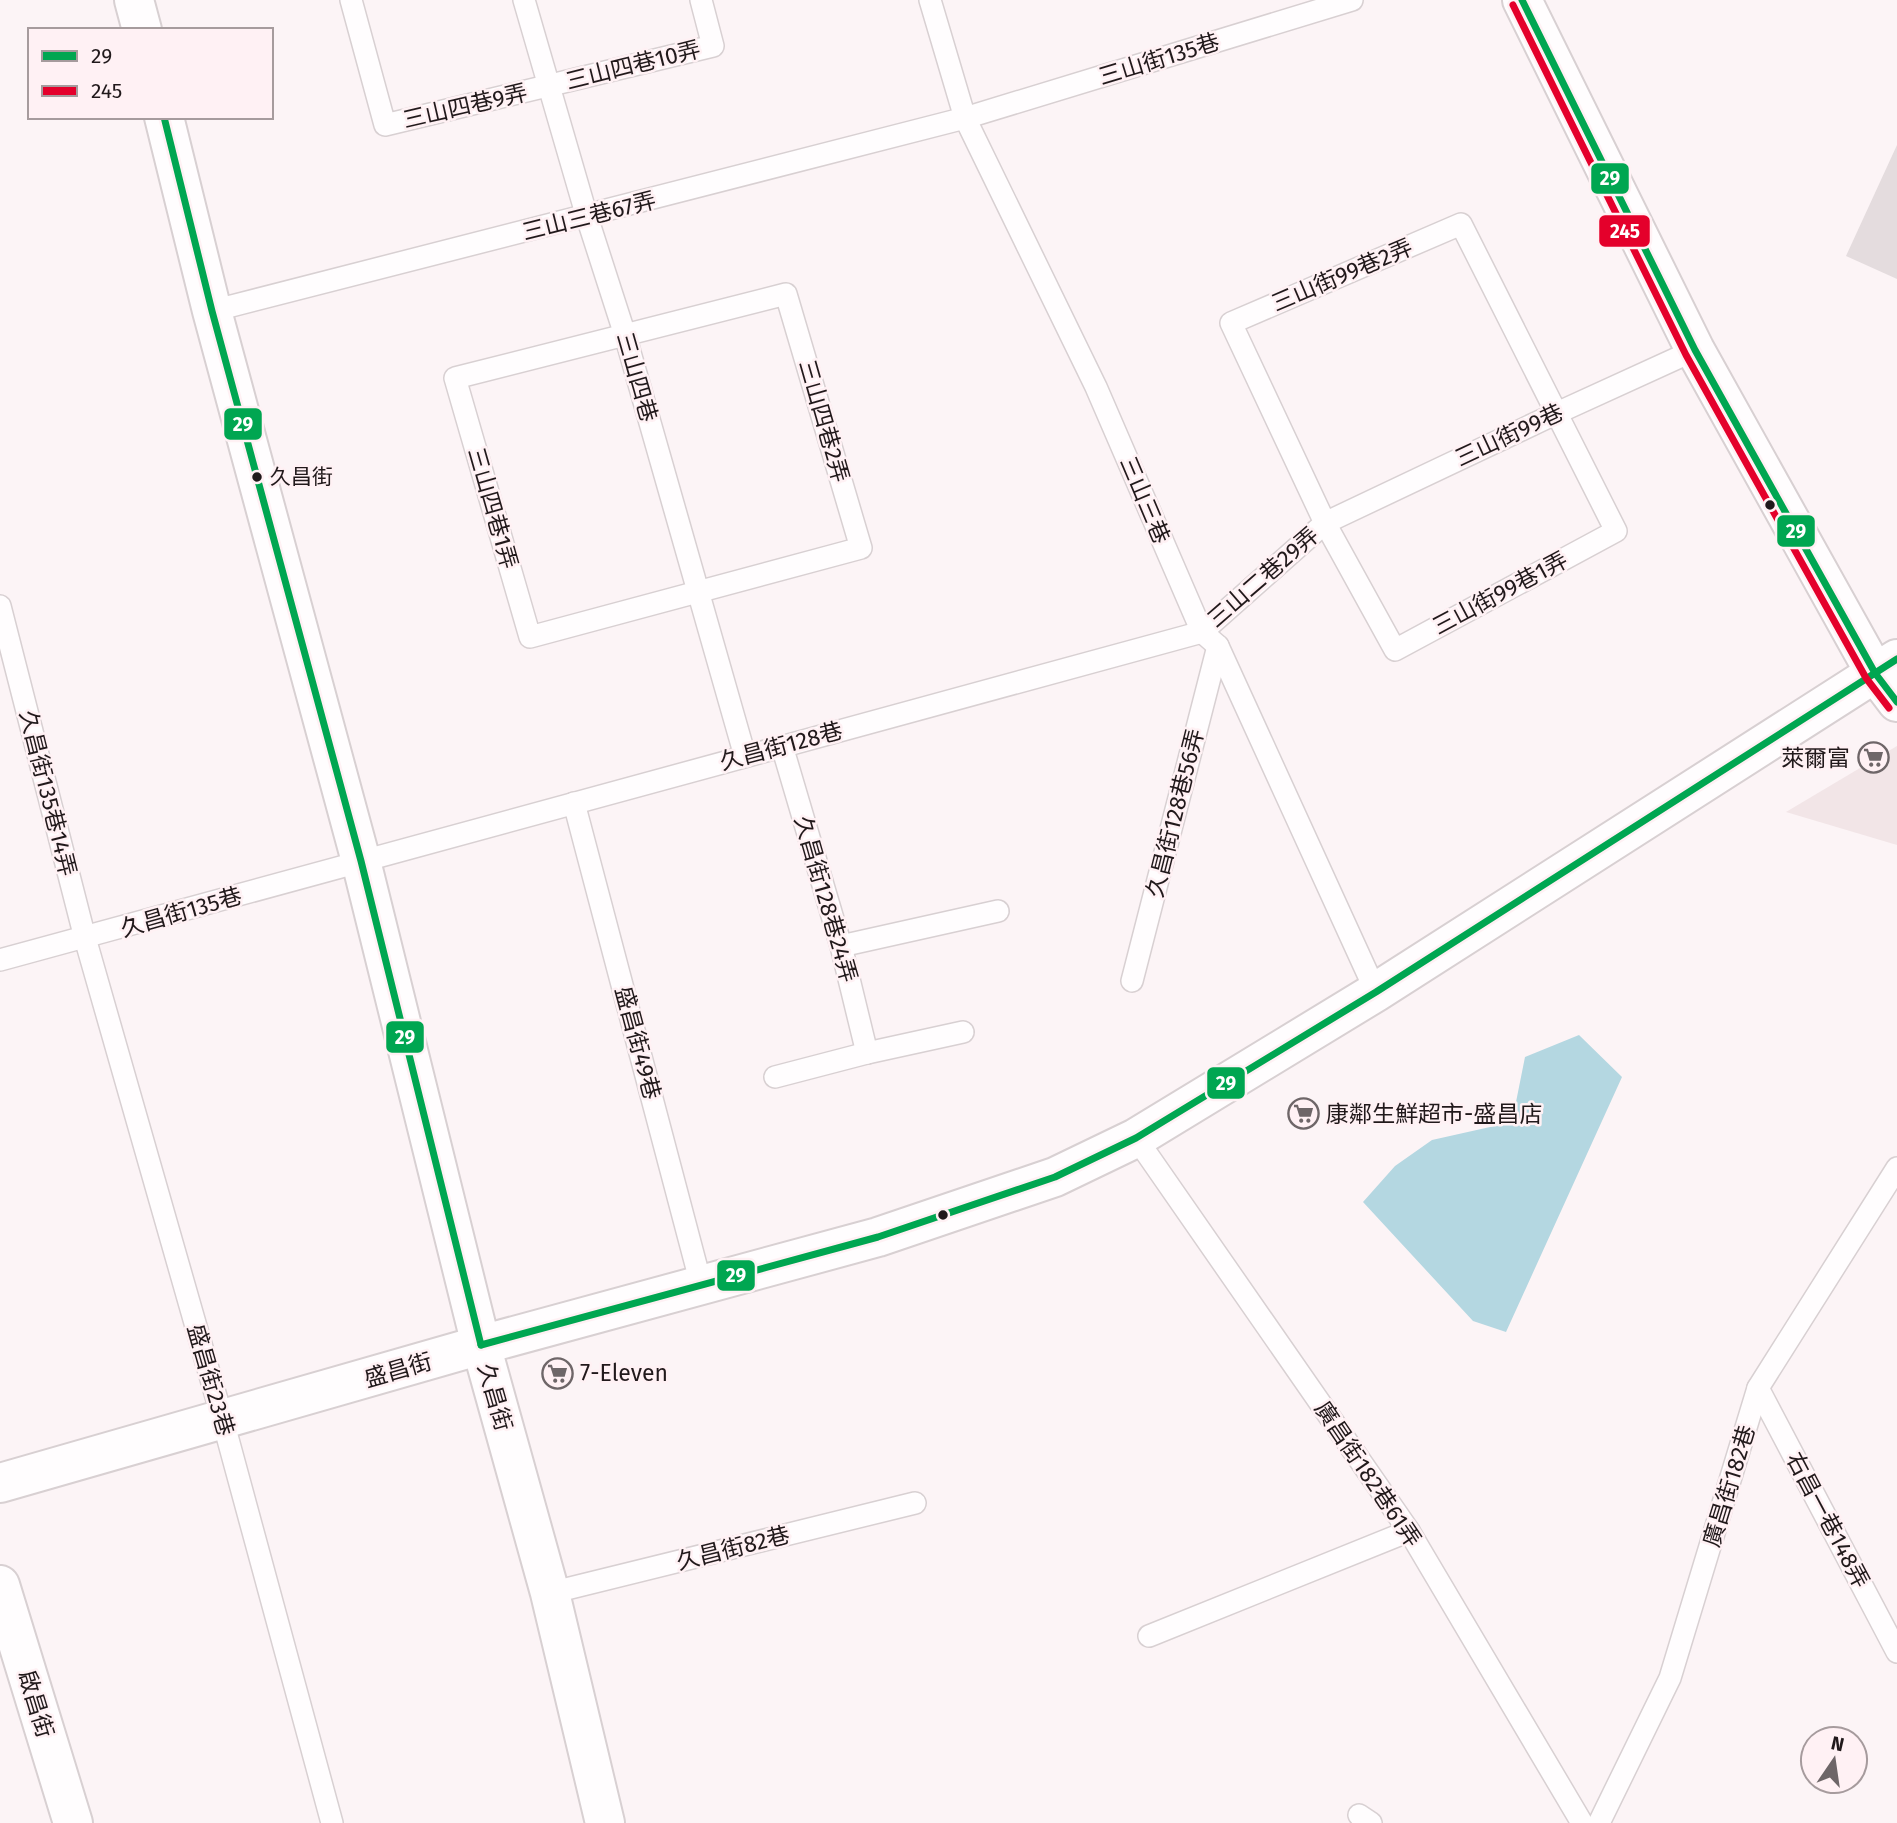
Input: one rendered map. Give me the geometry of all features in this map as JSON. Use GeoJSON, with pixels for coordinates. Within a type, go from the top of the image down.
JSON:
{"type":"FeatureCollection","features":[{"type":"Feature","properties":{"kind":"street"},"geometry":{"type":"LineString","coordinates":[[134,0],[141,28]]}},
{"type":"Feature","properties":{"kind":"street"},"geometry":{"type":"LineString","coordinates":[[1522,0],[1695,350],[1890,678]]}},
{"type":"Feature","properties":{"kind":"street","name":"久昌街"},"geometry":{"type":"LineString","coordinates":[[164,119],[212,311],[361,861],[481,1345],[551,1593],[605,1823]]}},
{"type":"Feature","properties":{"kind":"street","name":"盛昌街"},"geometry":{"type":"LineString","coordinates":[[0,1483],[481,1345],[878,1237],[1055,1177],[1136,1138],[1890,678]]}},
{"type":"Feature","properties":{"kind":"street","name":"啟昌街"},"geometry":{"type":"LineString","coordinates":[[0,1585],[73,1823]]}},
{"type":"Feature","properties":{"kind":"lane","name":"三山四巷9弄"},"geometry":{"type":"LineString","coordinates":[[351,0],[385,125],[548,86]]}},
{"type":"Feature","properties":{"kind":"lane","name":"三山四巷"},"geometry":{"type":"LineString","coordinates":[[524,0],[587,217],[625,335],[745,756]]}},
{"type":"Feature","properties":{"kind":"lane","name":"三山四巷10弄"},"geometry":{"type":"LineString","coordinates":[[548,86],[713,46],[701,0]]}},
{"type":"Feature","properties":{"kind":"lane","name":"三山三巷"},"geometry":{"type":"LineString","coordinates":[[930,0],[965,118],[1096,387],[1202,632],[1218,646],[1376,992]]}},
{"type":"Feature","properties":{"kind":"lane","name":"三山街135巷"},"geometry":{"type":"LineString","coordinates":[[965,118],[1352,0]]}},
{"type":"Feature","properties":{"kind":"lane","name":"三山三巷67弄"},"geometry":{"type":"LineString","coordinates":[[212,311],[965,118]]}},
{"type":"Feature","properties":{"kind":"lane","name":"三山街99巷2弄"},"geometry":{"type":"LineString","coordinates":[[1325,523],[1231,323],[1461,224],[1557,413]]}},
{"type":"Feature","properties":{"kind":"lane","name":"三山四巷2弄"},"geometry":{"type":"LineString","coordinates":[[625,335],[786,294],[857,534],[861,548],[699,592]]}},
{"type":"Feature","properties":{"kind":"lane","name":"三山四巷1弄"},"geometry":{"type":"LineString","coordinates":[[625,335],[455,378],[507,559],[530,637],[699,592]]}},
{"type":"Feature","properties":{"kind":"lane","name":"三山街99巷"},"geometry":{"type":"LineString","coordinates":[[1325,523],[1695,350]]}},
{"type":"Feature","properties":{"kind":"lane","name":"三山街99巷1弄"},"geometry":{"type":"LineString","coordinates":[[1325,523],[1395,650],[1616,531],[1557,413]]}},
{"type":"Feature","properties":{"kind":"lane","name":"三山二巷29弄"},"geometry":{"type":"LineString","coordinates":[[1202,632],[1325,523]]}},
{"type":"Feature","properties":{"kind":"lane","name":"久昌街135巷14弄"},"geometry":{"type":"LineString","coordinates":[[0,606],[85,939]]}},
{"type":"Feature","properties":{"kind":"lane","name":"久昌街128巷"},"geometry":{"type":"LineString","coordinates":[[361,861],[1202,632]]}},
{"type":"Feature","properties":{"kind":"lane","name":"久昌街128巷56弄"},"geometry":{"type":"LineString","coordinates":[[1132,981],[1218,646]]}},
{"type":"Feature","properties":{"kind":"lane","name":"久昌街128巷24弄"},"geometry":{"type":"LineString","coordinates":[[782,746],[841,946],[867,1053]]}},
{"type":"Feature","properties":{"kind":"lane","name":"盛昌街49巷"},"geometry":{"type":"LineString","coordinates":[[574,803],[701,1284]]}},
{"type":"Feature","properties":{"kind":"lane","name":"久昌街135巷"},"geometry":{"type":"LineString","coordinates":[[0,960],[85,939],[361,861]]}},
{"type":"Feature","properties":{"kind":"lane"},"geometry":{"type":"LineString","coordinates":[[841,946],[998,911]]}},
{"type":"Feature","properties":{"kind":"lane","name":"盛昌街23巷"},"geometry":{"type":"LineString","coordinates":[[85,939],[223,1421],[332,1823]]}},
{"type":"Feature","properties":{"kind":"lane"},"geometry":{"type":"LineString","coordinates":[[775,1077],[963,1032]]}},
{"type":"Feature","properties":{"kind":"lane","name":"廣昌街182巷61弄"},"geometry":{"type":"LineString","coordinates":[[1136,1138],[1409,1531],[1582,1823]]}},
{"type":"Feature","properties":{"kind":"lane","name":"廣昌街182巷"},"geometry":{"type":"LineString","coordinates":[[1599,1823],[1670,1678],[1758,1388],[1897,1168]]}},
{"type":"Feature","properties":{"kind":"lane","name":"右昌一巷148弄"},"geometry":{"type":"LineString","coordinates":[[1758,1388],[1897,1653]]}},
{"type":"Feature","properties":{"kind":"lane","name":"久昌街82巷"},"geometry":{"type":"LineString","coordinates":[[551,1593],[915,1503]]}},
{"type":"Feature","properties":{"kind":"lane"},"geometry":{"type":"LineString","coordinates":[[1149,1636],[1409,1531]]}},
{"type":"Feature","properties":{"kind":"shaded area"},"geometry":{"type":"Polygon","coordinates":[[[1897,746],[1897,845],[1786,812],[1897,746]]]}},
{"type":"Feature","properties":{"kind":"water"},"geometry":{"type":"Polygon","coordinates":[[[1579,1035],[1622,1077],[1506,1332],[1473,1321],[1363,1202],[1395,1166],[1432,1140],[1499,1125],[1516,1102],[1525,1057],[1579,1035]]]}},
{"type":"Feature","properties":{"kind":"building"},"geometry":{"type":"Polygon","coordinates":[[[1897,145],[1897,279],[1846,256],[1897,145]]]}},
{"type":"Feature","properties":{"kind":"transit line","name":"29"},"geometry":{"type":"LineString","coordinates":[[1522,0],[1695,350],[1875,673],[1897,702]]}},
{"type":"Feature","properties":{"kind":"transit line","name":"245"},"geometry":{"type":"LineString","coordinates":[[1513,5],[1686,355],[1866,678],[1889,708]]}},
{"type":"Feature","properties":{"kind":"transit line","name":"29"},"geometry":{"type":"LineString","coordinates":[[164,119],[212,311],[361,861],[481,1345]]}},
{"type":"Feature","properties":{"kind":"transit line","name":"29"},"geometry":{"type":"LineString","coordinates":[[481,1345],[878,1237],[1055,1177],[1136,1138],[1376,992],[1897,659]]}},
{"type":"Feature","properties":{"kind":"place","name":"久昌街"},"geometry":{"type":"Point","coordinates":[257,477]}},
{"type":"Feature","properties":{"kind":"place","name":"萊爾富"},"geometry":{"type":"Point","coordinates":[1873,758]}},
{"type":"Feature","properties":{"kind":"place","name":"康鄰生鮮超市-盛昌店"},"geometry":{"type":"Point","coordinates":[1303,1114]}},
{"type":"Feature","properties":{"kind":"place","name":"7-Eleven"},"geometry":{"type":"Point","coordinates":[557,1373]}}]}
